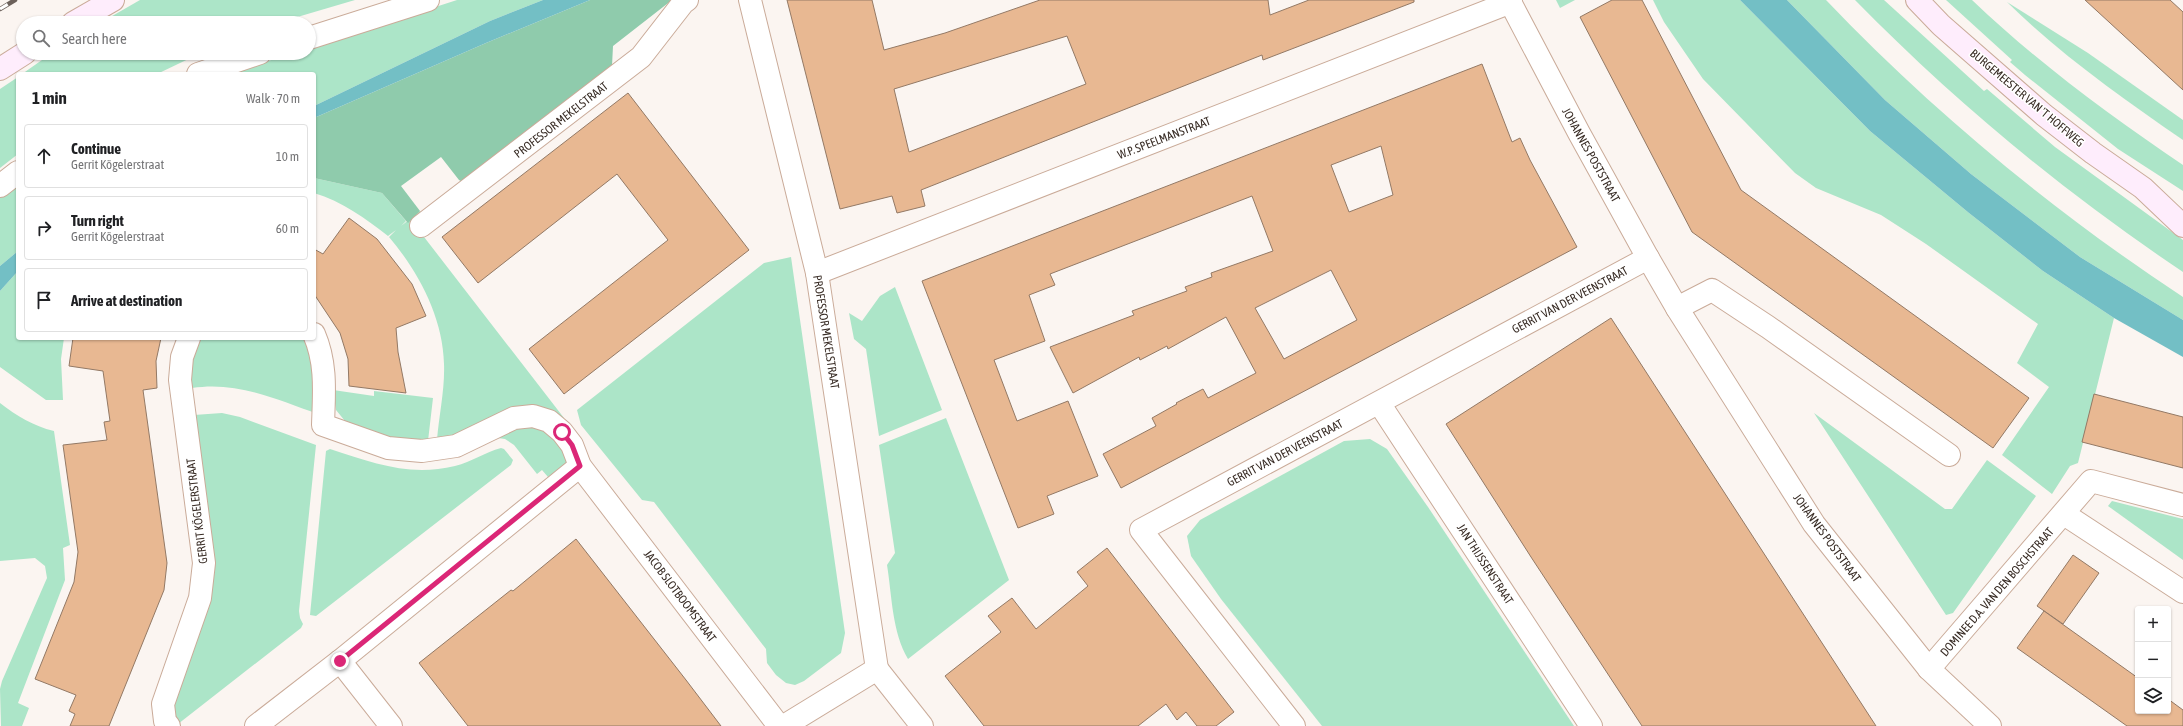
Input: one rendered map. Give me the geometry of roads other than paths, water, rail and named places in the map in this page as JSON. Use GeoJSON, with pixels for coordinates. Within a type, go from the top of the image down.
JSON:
{"type":"FeatureCollection","features":[{"type":"Feature","properties":{"kind":"main road"},"geometry":{"type":"LineString","coordinates":[[85,16],[113,0]]}},
{"type":"Feature","properties":{"kind":"main road","name":"BURGEMEESTER VAN 'T HOFFWEG"},"geometry":{"type":"LineString","coordinates":[[1916,0],[1999,77],[2068,134],[2143,188],[2183,226]]}},
{"type":"Feature","properties":{"kind":"main road"},"geometry":{"type":"LineString","coordinates":[[0,69],[16,59]]}},
{"type":"Feature","properties":{"kind":"main road","name":"BURGEMEESTER VAN 'T HOFFWEG"},"geometry":{"type":"LineString","coordinates":[[2143,188],[2183,207]]}},
{"type":"Feature","properties":{"kind":"street"},"geometry":{"type":"LineString","coordinates":[[316,36],[428,0]]}},
{"type":"Feature","properties":{"kind":"street","name":"PROFESSOR MEKELSTRAAT"},"geometry":{"type":"LineString","coordinates":[[421,226],[642,57],[683,3],[687,0]]}},
{"type":"Feature","properties":{"kind":"street","name":"PROFESSOR MEKELSTRAAT"},"geometry":{"type":"LineString","coordinates":[[750,0],[817,273],[877,669]]}},
{"type":"Feature","properties":{"kind":"street","name":"W.P. SPEELMANSTRAAT"},"geometry":{"type":"LineString","coordinates":[[817,273],[1510,1]]}},
{"type":"Feature","properties":{"kind":"street","name":"JOHANNES POSTSTRAAT"},"geometry":{"type":"LineString","coordinates":[[1510,1],[1579,133],[1677,308],[1814,524],[1929,669],[1990,726]]}},
{"type":"Feature","properties":{"kind":"street"},"geometry":{"type":"LineString","coordinates":[[204,72],[239,60]]}},
{"type":"Feature","properties":{"kind":"street"},"geometry":{"type":"LineString","coordinates":[[0,186],[16,174]]}},
{"type":"Feature","properties":{"kind":"street","name":"GERRIT VAN DER VEENSTRAAT"},"geometry":{"type":"LineString","coordinates":[[1294,726],[1141,530],[1648,258]]}},
{"type":"Feature","properties":{"kind":"street"},"geometry":{"type":"LineString","coordinates":[[1677,308],[1712,290],[1768,327],[1949,455]]}},
{"type":"Feature","properties":{"kind":"street"},"geometry":{"type":"LineString","coordinates":[[256,726],[340,661],[580,466],[572,445],[562,432],[549,421],[533,416],[514,418],[456,446],[422,451],[388,448],[323,425],[325,372],[322,354],[316,339]]}},
{"type":"Feature","properties":{"kind":"street","name":"GERRIT KÖGELERSTRAAT"},"geometry":{"type":"LineString","coordinates":[[169,726],[165,721],[163,704],[200,598],[204,563],[180,380],[182,357],[188,340]]}},
{"type":"Feature","properties":{"kind":"street","name":"JAN THIJSSENSTRAAT"},"geometry":{"type":"LineString","coordinates":[[1379,403],[1591,726]]}},
{"type":"Feature","properties":{"kind":"street","name":"JACOB SLOTBOOMSTRAAT"},"geometry":{"type":"LineString","coordinates":[[580,466],[779,726]]}},
{"type":"Feature","properties":{"kind":"street","name":"DOMINEE D.A. VAN DEN BOSCHSTRAAT"},"geometry":{"type":"LineString","coordinates":[[1929,669],[2091,481],[2183,505]]}},
{"type":"Feature","properties":{"kind":"street"},"geometry":{"type":"LineString","coordinates":[[2064,514],[2183,592]]}},
{"type":"Feature","properties":{"kind":"street"},"geometry":{"type":"LineString","coordinates":[[340,661],[391,726]]}},
{"type":"Feature","properties":{"kind":"street"},"geometry":{"type":"LineString","coordinates":[[784,726],[877,669],[922,726]]}},
{"type":"Feature","properties":{"kind":"water"},"geometry":{"type":"Polygon","coordinates":[[[543,0],[590,0],[486,43],[316,117],[316,105],[490,21],[543,0]]]}},
{"type":"Feature","properties":{"kind":"water"},"geometry":{"type":"Polygon","coordinates":[[[1740,0],[1787,0],[1885,100],[1971,174],[2080,257],[2183,320],[2183,357],[2114,318],[2043,271],[1969,213],[1870,131],[1740,0]]]}},
{"type":"Feature","properties":{"kind":"water"},"geometry":{"type":"Polygon","coordinates":[[[16,253],[16,273],[0,291],[0,266],[16,253]]]}},
{"type":"Feature","properties":{"kind":"railway"},"geometry":{"type":"LineString","coordinates":[[0,9],[15,0]]}}]}
